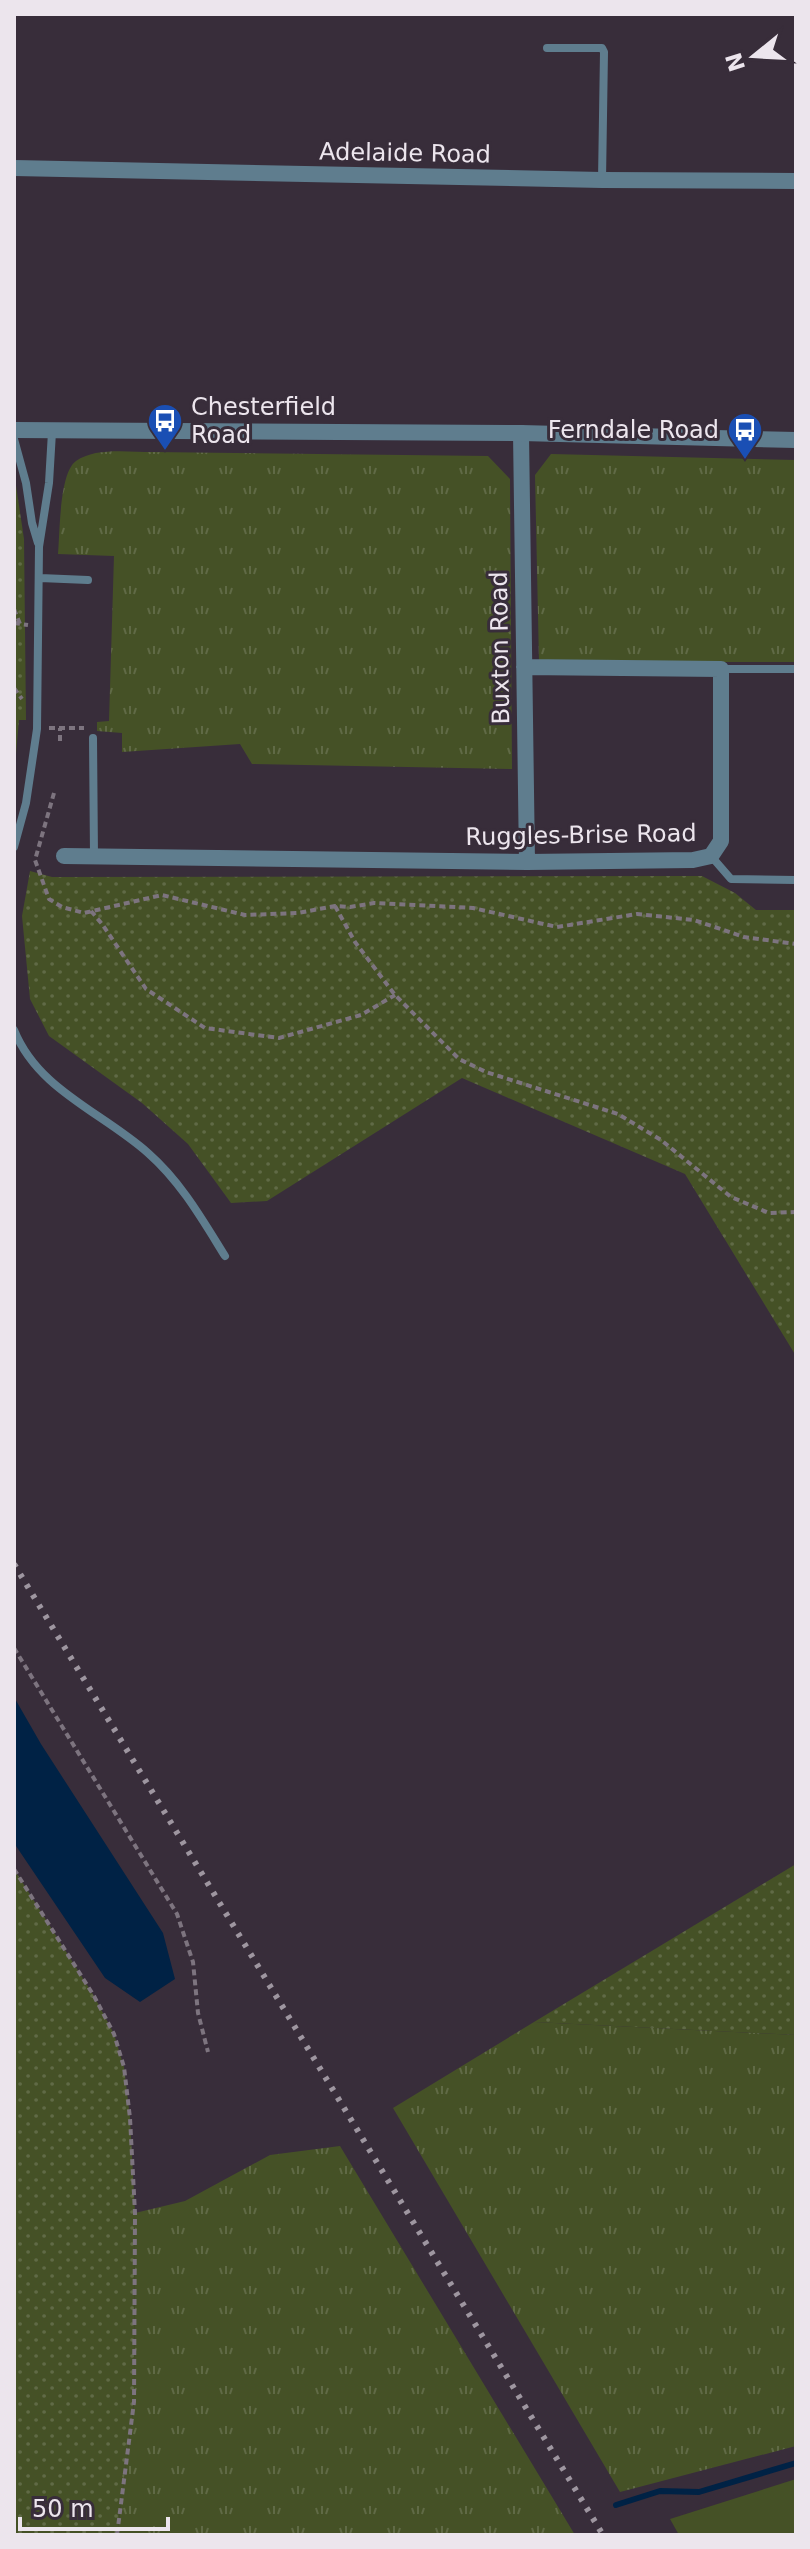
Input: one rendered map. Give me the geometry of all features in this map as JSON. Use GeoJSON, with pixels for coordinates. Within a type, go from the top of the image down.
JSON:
{"type":"FeatureCollection","features":[{"type":"Feature","properties":{"kind":"street","name":"Adelaide Road"},"geometry":{"type":"LineString","coordinates":[[14,168],[796,181]]}},
{"type":"Feature","properties":{"kind":"street"},"geometry":{"type":"LineString","coordinates":[[14,430],[521,433],[796,440]]}},
{"type":"Feature","properties":{"kind":"street","name":"Buxton Road"},"geometry":{"type":"LineString","coordinates":[[521,433],[527,862]]}},
{"type":"Feature","properties":{"kind":"street"},"geometry":{"type":"LineString","coordinates":[[524,667],[721,669]]}},
{"type":"Feature","properties":{"kind":"street","name":"Ruggles-Brise Road"},"geometry":{"type":"LineString","coordinates":[[64,856],[527,862],[693,860],[711,856],[721,841],[721,669]]}},
{"type":"Feature","properties":{"kind":"lane"},"geometry":{"type":"LineString","coordinates":[[547,48],[602,48],[604,52],[602,180]]}},
{"type":"Feature","properties":{"kind":"lane"},"geometry":{"type":"LineString","coordinates":[[14,847],[26,803],[37,729],[39,547],[52,432]]}},
{"type":"Feature","properties":{"kind":"lane"},"geometry":{"type":"LineString","coordinates":[[14,439],[39,547]]}},
{"type":"Feature","properties":{"kind":"lane"},"geometry":{"type":"LineString","coordinates":[[40,578],[88,580]]}},
{"type":"Feature","properties":{"kind":"lane"},"geometry":{"type":"LineString","coordinates":[[721,669],[796,669]]}},
{"type":"Feature","properties":{"kind":"lane"},"geometry":{"type":"LineString","coordinates":[[93,738],[94,856]]}},
{"type":"Feature","properties":{"kind":"lane"},"geometry":{"type":"LineString","coordinates":[[711,856],[731,879],[796,880]]}},
{"type":"Feature","properties":{"kind":"lane"},"geometry":{"type":"LineString","coordinates":[[14,1030],[25,1053],[50,1082],[145,1150],[168,1172],[192,1203],[225,1256]]}},
{"type":"Feature","properties":{"kind":"path"},"geometry":{"type":"LineString","coordinates":[[14,609],[20,624]]}},
{"type":"Feature","properties":{"kind":"path"},"geometry":{"type":"LineString","coordinates":[[60,728],[60,741]]}},
{"type":"Feature","properties":{"kind":"path"},"geometry":{"type":"LineString","coordinates":[[54,793],[35,860],[49,899],[62,907],[84,913],[162,895],[245,915],[298,913],[374,903],[473,908],[557,927],[637,914],[694,920],[744,937],[796,944]]}},
{"type":"Feature","properties":{"kind":"path"},"geometry":{"type":"LineString","coordinates":[[335,906],[355,942],[395,995],[459,1059],[486,1072],[618,1114],[661,1140],[731,1197],[769,1213],[796,1212]]}},
{"type":"Feature","properties":{"kind":"path"},"geometry":{"type":"LineString","coordinates":[[91,911],[146,989],[205,1028],[279,1038],[361,1015],[395,995]]}},
{"type":"Feature","properties":{"kind":"path"},"geometry":{"type":"LineString","coordinates":[[14,1648],[77,1756],[177,1914],[193,1962],[198,2013],[208,2052]]}},
{"type":"Feature","properties":{"kind":"path"},"geometry":{"type":"LineString","coordinates":[[14,1869],[94,1996],[114,2034],[124,2067],[135,2213],[134,2402],[117,2535]]}},
{"type":"Feature","properties":{"kind":"green space"},"geometry":{"type":"Polygon","coordinates":[[[112,451],[488,456],[510,479],[512,769],[252,764],[240,744],[122,752],[122,733],[97,731],[97,722],[109,721],[114,556],[58,554],[63,490],[70,468],[76,461],[112,451]]]}},
{"type":"Feature","properties":{"kind":"green space"},"geometry":{"type":"Polygon","coordinates":[[[551,454],[796,460],[796,662],[539,662],[535,475],[551,454]]]}},
{"type":"Feature","properties":{"kind":"green space"},"geometry":{"type":"Polygon","coordinates":[[[14,472],[24,539],[26,720],[19,720],[14,777],[14,472]]]}},
{"type":"Feature","properties":{"kind":"green space"},"geometry":{"type":"Polygon","coordinates":[[[30,871],[52,877],[702,876],[735,893],[756,910],[796,910],[796,1356],[685,1174],[462,1078],[267,1201],[231,1203],[188,1144],[142,1103],[49,1036],[30,999],[22,916],[30,871]]]}},
{"type":"Feature","properties":{"kind":"green space"},"geometry":{"type":"Polygon","coordinates":[[[796,1864],[796,2035],[534,2022],[796,1864]]]}},
{"type":"Feature","properties":{"kind":"green space"},"geometry":{"type":"Polygon","coordinates":[[[14,1869],[94,1996],[114,2034],[124,2067],[135,2213],[134,2402],[117,2535],[14,2535],[14,1869]]]}},
{"type":"Feature","properties":{"kind":"green space"},"geometry":{"type":"Polygon","coordinates":[[[534,2022],[796,2035],[796,2446],[620,2492],[393,2108],[534,2022]]]}},
{"type":"Feature","properties":{"kind":"green space"},"geometry":{"type":"Polygon","coordinates":[[[340,2146],[575,2535],[117,2535],[134,2403],[135,2213],[185,2201],[270,2155],[340,2146]]]}},
{"type":"Feature","properties":{"kind":"green space"},"geometry":{"type":"Polygon","coordinates":[[[796,2479],[796,2535],[679,2535],[670,2519],[796,2479]]]}},
{"type":"Feature","properties":{"kind":"water"},"geometry":{"type":"Polygon","coordinates":[[[14,1697],[163,1933],[175,1979],[140,2002],[105,1978],[14,1843],[14,1697]]]}},
{"type":"Feature","properties":{"kind":"waterway"},"geometry":{"type":"LineString","coordinates":[[616,2505],[660,2491],[699,2492],[796,2463]]}},
{"type":"Feature","properties":{"kind":"railway"},"geometry":{"type":"LineString","coordinates":[[14,1564],[603,2535]]}},
{"type":"Feature","properties":{"kind":"place","name":"Chesterfield Road"},"geometry":{"type":"Point","coordinates":[165,452]}},
{"type":"Feature","properties":{"kind":"place","name":"Ferndale Road"},"geometry":{"type":"Point","coordinates":[745,461]}}]}
